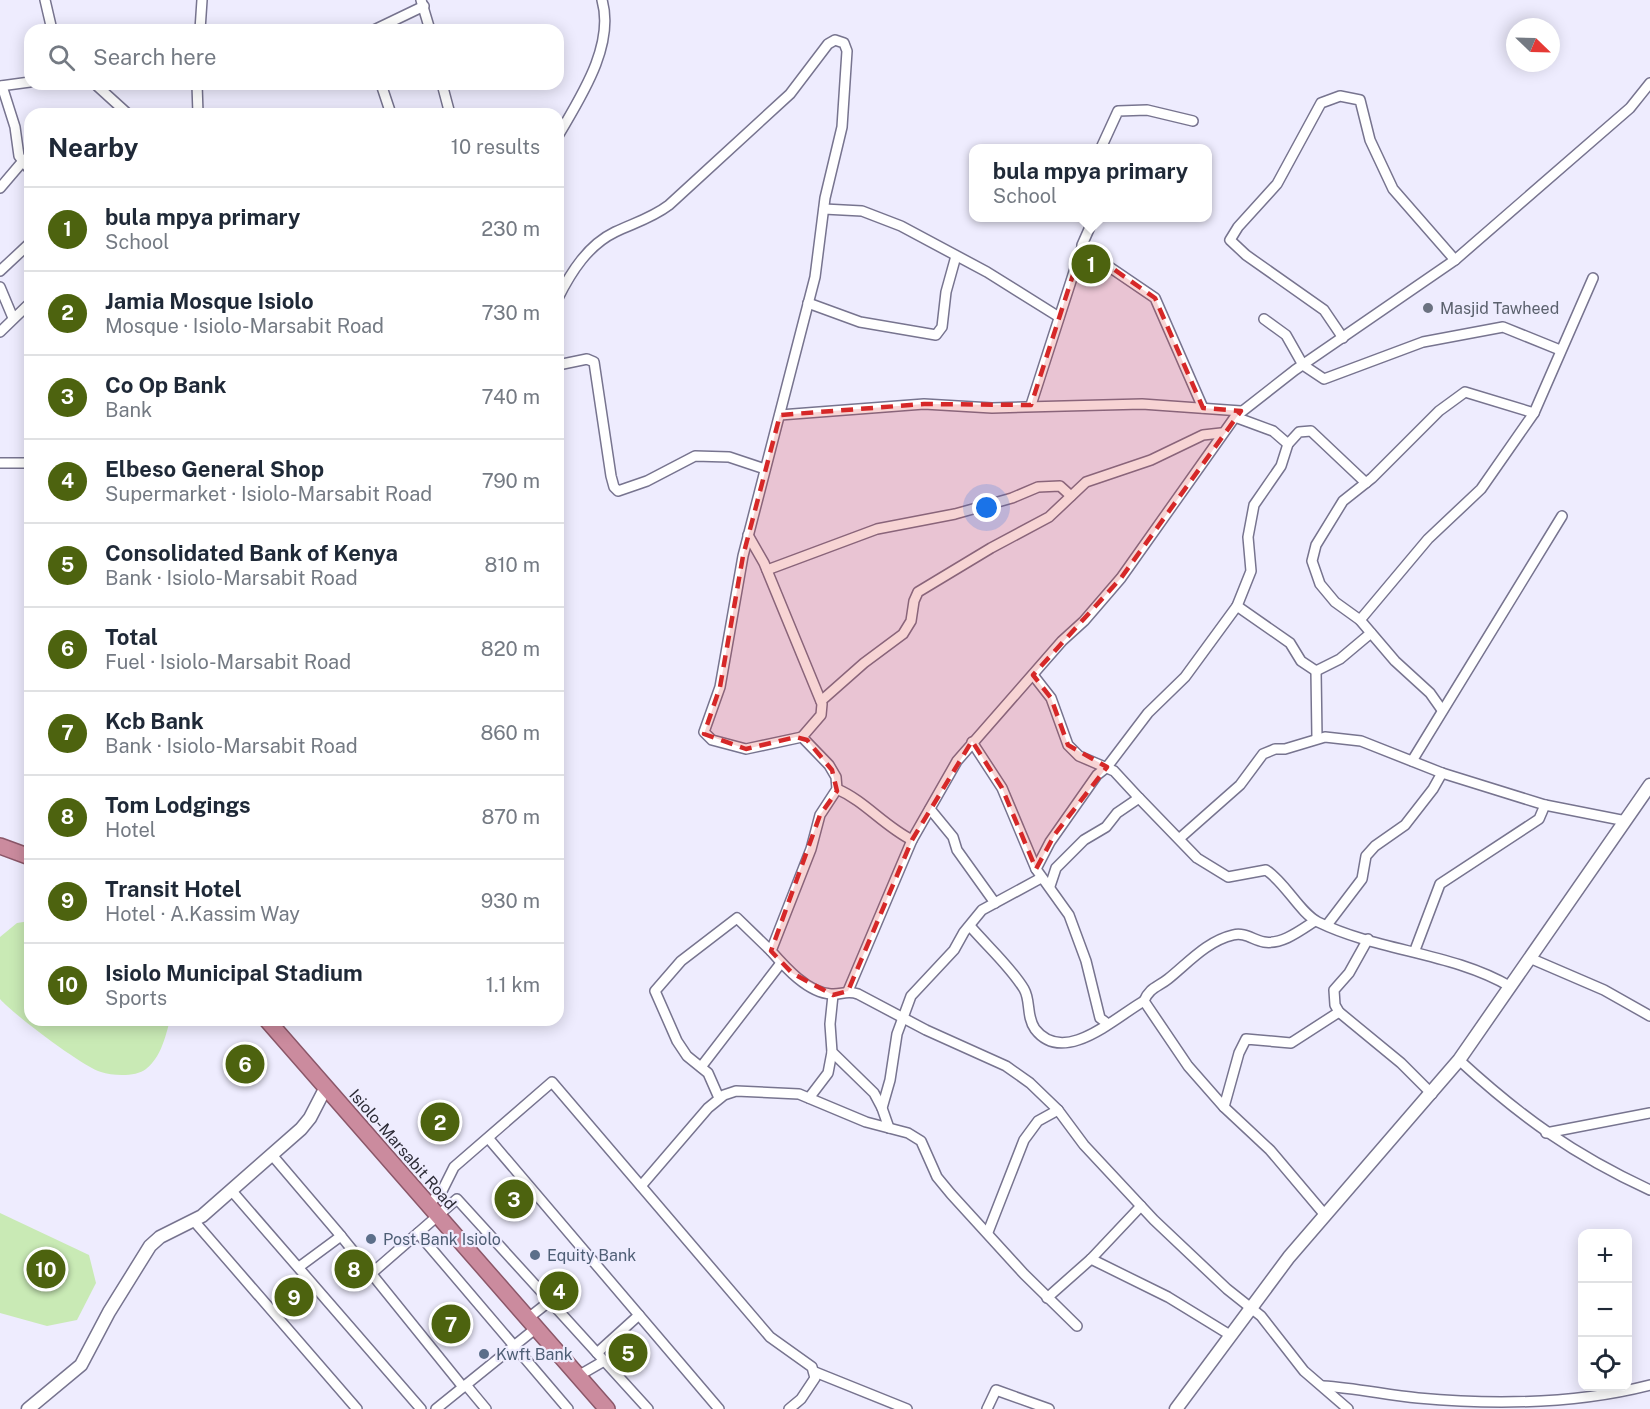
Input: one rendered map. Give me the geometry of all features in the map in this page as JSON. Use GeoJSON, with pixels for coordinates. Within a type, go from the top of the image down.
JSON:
{"type":"FeatureCollection","features":[{"type":"Feature","properties":{"kind":"highway"},"geometry":{"type":"LineString","coordinates":[[0,846],[24,855]]}},
{"type":"Feature","properties":{"kind":"highway","name":"Isiolo-Marsabit Road"},"geometry":{"type":"LineString","coordinates":[[277,1026],[326,1087],[607,1409]]}},
{"type":"Feature","properties":{"kind":"street"},"geometry":{"type":"LineString","coordinates":[[45,0],[51,24]]}},
{"type":"Feature","properties":{"kind":"street"},"geometry":{"type":"LineString","coordinates":[[200,24],[202,0]]}},
{"type":"Feature","properties":{"kind":"street"},"geometry":{"type":"LineString","coordinates":[[564,126],[598,55],[606,21],[602,0]]}},
{"type":"Feature","properties":{"kind":"street"},"geometry":{"type":"LineString","coordinates":[[385,24],[422,3],[428,24]]}},
{"type":"Feature","properties":{"kind":"street"},"geometry":{"type":"LineString","coordinates":[[564,288],[581,260],[600,241],[656,215],[669,205],[790,94],[824,48],[838,40],[844,43],[846,51],[843,119],[824,209],[818,262],[748,535],[723,673],[704,734],[719,743],[746,749],[802,737],[821,716],[821,701],[767,570],[748,535]]}},
{"type":"Feature","properties":{"kind":"street"},"geometry":{"type":"LineString","coordinates":[[0,188],[23,161],[19,156],[15,127],[1,86],[24,83]]}},
{"type":"Feature","properties":{"kind":"street"},"geometry":{"type":"LineString","coordinates":[[848,991],[912,840],[957,761],[1120,578],[1201,467],[1221,432],[1238,414],[1303,365],[1455,260],[1630,108],[1650,83]]}},
{"type":"Feature","properties":{"kind":"street"},"geometry":{"type":"LineString","coordinates":[[102,90],[121,108]]}},
{"type":"Feature","properties":{"kind":"street"},"geometry":{"type":"LineString","coordinates":[[197,90],[198,108]]}},
{"type":"Feature","properties":{"kind":"street"},"geometry":{"type":"LineString","coordinates":[[383,90],[389,108]]}},
{"type":"Feature","properties":{"kind":"street"},"geometry":{"type":"LineString","coordinates":[[444,90],[448,108]]}},
{"type":"Feature","properties":{"kind":"street"},"geometry":{"type":"LineString","coordinates":[[1343,338],[1324,310],[1246,255],[1230,240],[1238,227],[1277,184],[1321,103],[1340,96],[1360,100],[1370,140],[1393,189],[1455,260]]}},
{"type":"Feature","properties":{"kind":"street"},"geometry":{"type":"LineString","coordinates":[[1103,144],[1118,111],[1147,110],[1193,121]]}},
{"type":"Feature","properties":{"kind":"street"},"geometry":{"type":"LineString","coordinates":[[824,209],[849,209],[874,215],[987,272],[1059,317]]}},
{"type":"Feature","properties":{"kind":"street"},"geometry":{"type":"LineString","coordinates":[[1031,405],[1082,247],[1092,222]]}},
{"type":"Feature","properties":{"kind":"street"},"geometry":{"type":"LineString","coordinates":[[1082,247],[1100,263],[1155,298],[1203,408]]}},
{"type":"Feature","properties":{"kind":"street"},"geometry":{"type":"LineString","coordinates":[[0,271],[24,249]]}},
{"type":"Feature","properties":{"kind":"street"},"geometry":{"type":"LineString","coordinates":[[808,303],[860,322],[936,335],[942,327],[946,292],[956,256]]}},
{"type":"Feature","properties":{"kind":"street"},"geometry":{"type":"LineString","coordinates":[[1360,620],[1428,539],[1481,489],[1534,412],[1593,278]]}},
{"type":"Feature","properties":{"kind":"street"},"geometry":{"type":"LineString","coordinates":[[0,287],[14,318]]}},
{"type":"Feature","properties":{"kind":"street"},"geometry":{"type":"LineString","coordinates":[[0,332],[24,309]]}},
{"type":"Feature","properties":{"kind":"street"},"geometry":{"type":"LineString","coordinates":[[1264,319],[1286,335],[1303,365],[1324,379],[1423,342],[1503,327],[1560,350]]}},
{"type":"Feature","properties":{"kind":"street"},"geometry":{"type":"LineString","coordinates":[[564,364],[587,359],[594,362],[611,476],[614,487],[618,491],[647,481],[695,456],[729,457],[765,469]]}},
{"type":"Feature","properties":{"kind":"street"},"geometry":{"type":"LineString","coordinates":[[1442,710],[1430,693],[1395,662],[1360,620],[1335,602],[1320,584],[1312,561],[1316,545],[1343,501],[1366,483],[1439,411],[1465,392],[1534,412]]}},
{"type":"Feature","properties":{"kind":"street"},"geometry":{"type":"LineString","coordinates":[[780,415],[924,404],[992,408],[1031,405],[1124,407],[1142,404],[1203,408],[1238,414],[1273,430],[1288,444]]}},
{"type":"Feature","properties":{"kind":"street"},"geometry":{"type":"LineString","coordinates":[[882,1108],[902,1016],[917,989],[954,950],[982,910],[1038,874],[1055,834],[1097,775],[1107,767],[1148,713],[1185,677],[1237,606],[1251,571],[1248,537],[1254,505],[1281,466],[1288,444],[1299,432],[1311,430],[1366,483]]}},
{"type":"Feature","properties":{"kind":"street"},"geometry":{"type":"LineString","coordinates":[[821,701],[864,663],[903,634],[911,621],[918,592],[991,548],[1049,517],[1086,483],[1151,460],[1203,435],[1221,432]]}},
{"type":"Feature","properties":{"kind":"street"},"geometry":{"type":"LineString","coordinates":[[0,463],[24,463]]}},
{"type":"Feature","properties":{"kind":"street"},"geometry":{"type":"LineString","coordinates":[[767,570],[877,529],[955,514],[1012,498],[1038,487],[1060,486],[1071,496]]}},
{"type":"Feature","properties":{"kind":"street"},"geometry":{"type":"LineString","coordinates":[[1412,761],[1562,516]]}},
{"type":"Feature","properties":{"kind":"street"},"geometry":{"type":"LineString","coordinates":[[1237,606],[1290,643],[1301,661],[1316,671]]}},
{"type":"Feature","properties":{"kind":"street"},"geometry":{"type":"LineString","coordinates":[[1316,671],[1336,662],[1371,633]]}},
{"type":"Feature","properties":{"kind":"street"},"geometry":{"type":"LineString","coordinates":[[1316,671],[1317,738]]}},
{"type":"Feature","properties":{"kind":"street"},"geometry":{"type":"LineString","coordinates":[[1033,675],[1051,698],[1068,745],[1080,756],[1107,767],[1120,776],[1197,858],[1228,877],[1262,869],[1270,872],[1315,921],[1368,939],[1473,967],[1511,987]]}},
{"type":"Feature","properties":{"kind":"street"},"geometry":{"type":"LineString","coordinates":[[771,951],[804,868],[820,815],[837,789],[836,777],[829,765],[802,737]]}},
{"type":"Feature","properties":{"kind":"street"},"geometry":{"type":"LineString","coordinates":[[1180,838],[1240,785],[1263,754],[1317,738],[1350,738],[1442,773],[1545,805],[1626,821]]}},
{"type":"Feature","properties":{"kind":"street"},"geometry":{"type":"LineString","coordinates":[[972,742],[1002,788],[1038,874],[1050,886],[1069,915],[1086,961],[1101,1021],[1108,1024]]}},
{"type":"Feature","properties":{"kind":"street"},"geometry":{"type":"LineString","coordinates":[[1327,926],[1338,908],[1362,879],[1366,856],[1375,846],[1405,825],[1433,789],[1442,773]]}},
{"type":"Feature","properties":{"kind":"street"},"geometry":{"type":"LineString","coordinates":[[1176,1409],[1230,1335],[1325,1215],[1432,1094],[1459,1060],[1532,959],[1650,785]]}},
{"type":"Feature","properties":{"kind":"street"},"geometry":{"type":"LineString","coordinates":[[837,789],[860,802],[896,832],[912,840]]}},
{"type":"Feature","properties":{"kind":"street"},"geometry":{"type":"LineString","coordinates":[[1050,886],[1056,868],[1084,840],[1106,827],[1117,813],[1139,798]]}},
{"type":"Feature","properties":{"kind":"street"},"geometry":{"type":"LineString","coordinates":[[1415,950],[1440,884],[1539,819],[1545,805]]}},
{"type":"Feature","properties":{"kind":"street"},"geometry":{"type":"LineString","coordinates":[[930,809],[953,837],[957,850],[995,903]]}},
{"type":"Feature","properties":{"kind":"street"},"geometry":{"type":"LineString","coordinates":[[719,1098],[708,1073],[687,1056],[677,1041],[655,991],[681,961],[737,918],[781,963],[810,985],[833,994],[848,991],[926,1030],[1006,1065],[1030,1083],[1058,1110],[1084,1145],[1141,1206],[1250,1309],[1266,1320],[1304,1371],[1348,1409]]}},
{"type":"Feature","properties":{"kind":"street"},"geometry":{"type":"LineString","coordinates":[[969,926],[1024,989],[1030,1020],[1043,1036],[1057,1042],[1079,1042],[1144,1001],[1149,992],[1167,980],[1186,961],[1223,938],[1240,934],[1262,942],[1275,942],[1315,921]]}},
{"type":"Feature","properties":{"kind":"street"},"geometry":{"type":"LineString","coordinates":[[1368,939],[1349,973],[1334,990],[1335,1005],[1339,1012],[1432,1094]]}},
{"type":"Feature","properties":{"kind":"street"},"geometry":{"type":"LineString","coordinates":[[1532,959],[1604,990],[1650,1016]]}},
{"type":"Feature","properties":{"kind":"street"},"geometry":{"type":"LineString","coordinates":[[701,1067],[781,963]]}},
{"type":"Feature","properties":{"kind":"street"},"geometry":{"type":"LineString","coordinates":[[810,1098],[828,1073],[832,1052],[830,1024],[833,994]]}},
{"type":"Feature","properties":{"kind":"street"},"geometry":{"type":"LineString","coordinates":[[1144,1001],[1188,1066],[1224,1107],[1270,1150],[1325,1215]]}},
{"type":"Feature","properties":{"kind":"street"},"geometry":{"type":"LineString","coordinates":[[1224,1107],[1239,1053],[1246,1039],[1291,1043],[1339,1012]]}},
{"type":"Feature","properties":{"kind":"street"},"geometry":{"type":"LineString","coordinates":[[832,1052],[874,1093],[889,1128]]}},
{"type":"Feature","properties":{"kind":"street"},"geometry":{"type":"LineString","coordinates":[[1459,1060],[1516,1112],[1546,1133],[1601,1168],[1650,1190]]}},
{"type":"Feature","properties":{"kind":"street"},"geometry":{"type":"LineString","coordinates":[[372,1273],[418,1233],[433,1210],[454,1167],[552,1082],[770,1337],[816,1372],[907,1409]]}},
{"type":"Feature","properties":{"kind":"street"},"geometry":{"type":"LineString","coordinates":[[28,1409],[81,1365],[109,1312],[150,1246],[168,1233],[194,1221],[272,1155],[304,1126],[326,1087]]}},
{"type":"Feature","properties":{"kind":"street"},"geometry":{"type":"LineString","coordinates":[[641,1186],[719,1098],[729,1092],[788,1093],[810,1098],[866,1122],[908,1133],[921,1141],[937,1177],[963,1208],[988,1232],[1047,1298],[1077,1326]]}},
{"type":"Feature","properties":{"kind":"street"},"geometry":{"type":"LineString","coordinates":[[988,1232],[1024,1140],[1038,1121],[1058,1110]]}},
{"type":"Feature","properties":{"kind":"street"},"geometry":{"type":"LineString","coordinates":[[1546,1133],[1650,1113]]}},
{"type":"Feature","properties":{"kind":"street"},"geometry":{"type":"LineString","coordinates":[[489,1139],[719,1409]]}},
{"type":"Feature","properties":{"kind":"street"},"geometry":{"type":"LineString","coordinates":[[272,1155],[486,1409]]}},
{"type":"Feature","properties":{"kind":"street"},"geometry":{"type":"LineString","coordinates":[[231,1190],[421,1409]]}},
{"type":"Feature","properties":{"kind":"street"},"geometry":{"type":"LineString","coordinates":[[433,1210],[457,1199],[648,1409]]}},
{"type":"Feature","properties":{"kind":"street"},"geometry":{"type":"LineString","coordinates":[[1047,1298],[1091,1259],[1141,1206]]}},
{"type":"Feature","properties":{"kind":"street"},"geometry":{"type":"LineString","coordinates":[[194,1221],[357,1409]]}},
{"type":"Feature","properties":{"kind":"street"},"geometry":{"type":"LineString","coordinates":[[418,1233],[568,1409]]}},
{"type":"Feature","properties":{"kind":"street"},"geometry":{"type":"LineString","coordinates":[[299,1267],[341,1236]]}},
{"type":"Feature","properties":{"kind":"street"},"geometry":{"type":"LineString","coordinates":[[1091,1259],[1168,1298],[1230,1335]]}},
{"type":"Feature","properties":{"kind":"street"},"geometry":{"type":"LineString","coordinates":[[436,1409],[513,1347],[550,1301]]}},
{"type":"Feature","properties":{"kind":"street"},"geometry":{"type":"LineString","coordinates":[[597,1353],[639,1315]]}},
{"type":"Feature","properties":{"kind":"street"},"geometry":{"type":"LineString","coordinates":[[578,1376],[604,1361]]}},
{"type":"Feature","properties":{"kind":"street"},"geometry":{"type":"LineString","coordinates":[[789,1409],[810,1387],[816,1372]]}},
{"type":"Feature","properties":{"kind":"street"},"geometry":{"type":"LineString","coordinates":[[1323,1386],[1419,1398],[1498,1401],[1575,1398],[1650,1385]]}},
{"type":"Feature","properties":{"kind":"street"},"geometry":{"type":"LineString","coordinates":[[987,1409],[996,1390],[1049,1409]]}},
{"type":"Feature","properties":{"kind":"highlighted area"},"geometry":{"type":"Polygon","coordinates":[[[1082,247],[1155,298],[1203,408],[1241,411],[1121,578],[1033,675],[1051,698],[1068,745],[1107,767],[1055,834],[1036,869],[1002,788],[972,741],[912,840],[848,991],[833,995],[792,973],[771,951],[820,815],[837,791],[832,770],[807,740],[796,737],[746,749],[704,734],[720,687],[743,556],[780,415],[924,404],[1031,405],[1082,247]]]}},
{"type":"Feature","properties":{"kind":"green space"},"geometry":{"type":"Polygon","coordinates":[[[24,922],[24,1020],[0,999],[0,937],[17,923],[24,922]]]}},
{"type":"Feature","properties":{"kind":"green space"},"geometry":{"type":"Polygon","coordinates":[[[32,1026],[168,1026],[159,1053],[151,1064],[142,1072],[131,1075],[101,1072],[79,1061],[32,1026]]]}},
{"type":"Feature","properties":{"kind":"green space"},"geometry":{"type":"Polygon","coordinates":[[[0,1213],[89,1255],[96,1283],[77,1320],[47,1326],[0,1313],[0,1213]]]}},
{"type":"Feature","properties":{"kind":"place","name":"bula mpya primary"},"geometry":{"type":"Point","coordinates":[1091,264]}},
{"type":"Feature","properties":{"kind":"place","name":"Masjid Tawheed"},"geometry":{"type":"Point","coordinates":[1428,308]}},
{"type":"Feature","properties":{"kind":"place","name":"Total"},"geometry":{"type":"Point","coordinates":[245,1064]}},
{"type":"Feature","properties":{"kind":"place","name":"Jamia Mosque Isiolo"},"geometry":{"type":"Point","coordinates":[440,1122]}},
{"type":"Feature","properties":{"kind":"place","name":"Co Op Bank"},"geometry":{"type":"Point","coordinates":[514,1199]}},
{"type":"Feature","properties":{"kind":"place","name":"Post Bank Isiolo"},"geometry":{"type":"Point","coordinates":[371,1239]}},
{"type":"Feature","properties":{"kind":"place","name":"Equity Bank"},"geometry":{"type":"Point","coordinates":[535,1255]}},
{"type":"Feature","properties":{"kind":"place","name":"Isiolo Municipal Stadium"},"geometry":{"type":"Point","coordinates":[46,1269]}},
{"type":"Feature","properties":{"kind":"place","name":"Tom Lodgings"},"geometry":{"type":"Point","coordinates":[354,1269]}},
{"type":"Feature","properties":{"kind":"place","name":"Elbeso General Shop"},"geometry":{"type":"Point","coordinates":[559,1291]}},
{"type":"Feature","properties":{"kind":"place","name":"Transit Hotel"},"geometry":{"type":"Point","coordinates":[294,1297]}},
{"type":"Feature","properties":{"kind":"place","name":"Kcb Bank"},"geometry":{"type":"Point","coordinates":[451,1324]}},
{"type":"Feature","properties":{"kind":"place","name":"Consolidated Bank of Kenya"},"geometry":{"type":"Point","coordinates":[628,1353]}},
{"type":"Feature","properties":{"kind":"place","name":"Kwft Bank"},"geometry":{"type":"Point","coordinates":[484,1354]}}]}
